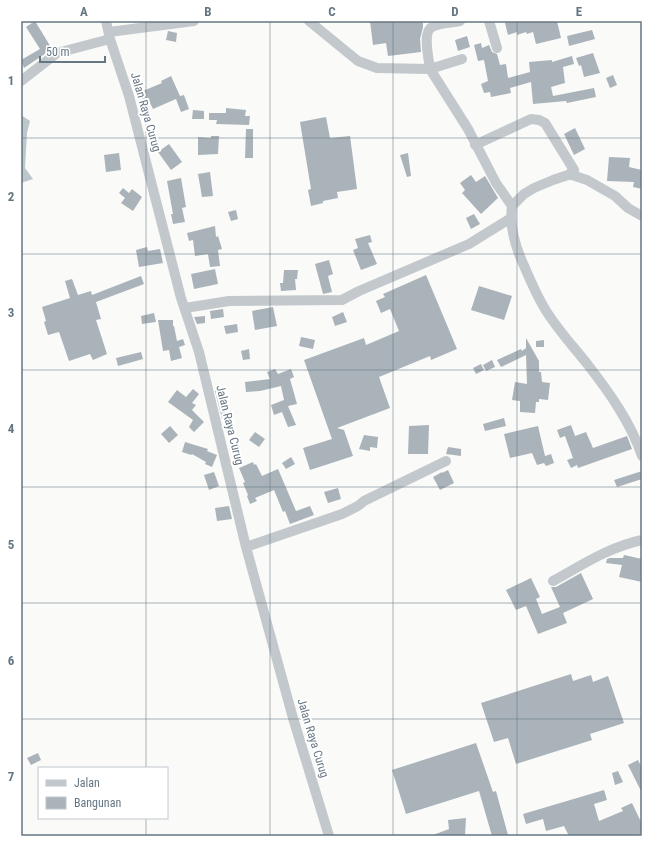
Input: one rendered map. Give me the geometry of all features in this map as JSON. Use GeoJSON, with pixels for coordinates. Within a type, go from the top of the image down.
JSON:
{"type":"FeatureCollection","features":[{"type":"Feature","properties":{"kind":"street","name":"Jalan Raya Curug"},"geometry":{"type":"LineString","coordinates":[[106,21],[109,35],[129,96],[185,308],[199,352],[246,547],[293,718],[329,836]]}},
{"type":"Feature","properties":{"kind":"street"},"geometry":{"type":"LineString","coordinates":[[21,81],[57,53],[109,35],[194,21]]}},
{"type":"Feature","properties":{"kind":"street"},"geometry":{"type":"LineString","coordinates":[[309,21],[358,60],[377,68],[430,69],[462,59]]}},
{"type":"Feature","properties":{"kind":"street"},"geometry":{"type":"LineString","coordinates":[[460,21],[436,26],[427,33],[426,45],[430,69],[468,129],[496,183],[512,206],[511,218],[519,254],[532,285],[545,309],[617,406],[631,428],[642,456]]}},
{"type":"Feature","properties":{"kind":"street"},"geometry":{"type":"LineString","coordinates":[[489,21],[497,48]]}},
{"type":"Feature","properties":{"kind":"street"},"geometry":{"type":"LineString","coordinates":[[475,145],[531,119],[539,120],[545,123],[574,170],[568,175],[553,180],[524,194],[512,206]]}},
{"type":"Feature","properties":{"kind":"street"},"geometry":{"type":"LineString","coordinates":[[568,175],[587,180],[615,196],[628,208],[642,216]]}},
{"type":"Feature","properties":{"kind":"street"},"geometry":{"type":"LineString","coordinates":[[185,308],[229,301],[342,300],[359,291],[469,244],[511,218]]}},
{"type":"Feature","properties":{"kind":"street"},"geometry":{"type":"LineString","coordinates":[[246,547],[342,514],[358,506],[364,501],[446,462]]}},
{"type":"Feature","properties":{"kind":"street"},"geometry":{"type":"LineString","coordinates":[[553,581],[609,550],[642,540]]}},
{"type":"Feature","properties":{"kind":"shaded area"},"geometry":{"type":"Polygon","coordinates":[[[21,115],[30,121],[27,133],[25,168],[33,179],[21,183],[21,115]]]}},
{"type":"Feature","properties":{"kind":"building"},"geometry":{"type":"Polygon","coordinates":[[[35,21],[52,49],[24,68],[21,60],[40,49],[26,27],[35,21]]]}},
{"type":"Feature","properties":{"kind":"building"},"geometry":{"type":"Polygon","coordinates":[[[370,21],[423,22],[420,39],[421,52],[388,56],[386,43],[373,45],[370,21]]]}},
{"type":"Feature","properties":{"kind":"building"},"geometry":{"type":"Polygon","coordinates":[[[510,21],[557,21],[561,38],[536,44],[533,32],[527,34],[526,32],[517,35],[517,32],[508,35],[505,23],[510,21]]]}},
{"type":"Feature","properties":{"kind":"building"},"geometry":{"type":"Polygon","coordinates":[[[592,30],[595,39],[569,46],[567,36],[592,30]]]}},
{"type":"Feature","properties":{"kind":"building"},"geometry":{"type":"Polygon","coordinates":[[[168,31],[177,33],[176,42],[166,40],[168,31]]]}},
{"type":"Feature","properties":{"kind":"building"},"geometry":{"type":"Polygon","coordinates":[[[467,36],[470,47],[458,51],[455,40],[467,36]]]}},
{"type":"Feature","properties":{"kind":"building"},"geometry":{"type":"Polygon","coordinates":[[[481,43],[482,48],[489,45],[492,52],[497,54],[500,65],[506,64],[508,78],[530,72],[529,62],[552,60],[552,62],[572,56],[574,64],[563,67],[565,83],[551,87],[553,96],[594,88],[596,97],[567,103],[566,101],[533,104],[531,82],[510,88],[511,93],[491,97],[490,92],[484,93],[481,84],[488,81],[484,60],[478,61],[474,45],[481,43]]]}},
{"type":"Feature","properties":{"kind":"building"},"geometry":{"type":"Polygon","coordinates":[[[593,53],[600,73],[584,77],[581,65],[579,66],[576,58],[593,53]]]}},
{"type":"Feature","properties":{"kind":"building"},"geometry":{"type":"Polygon","coordinates":[[[613,75],[617,85],[610,88],[606,78],[613,75]]]}},
{"type":"Feature","properties":{"kind":"building"},"geometry":{"type":"Polygon","coordinates":[[[171,76],[180,96],[184,95],[189,109],[181,112],[176,99],[153,109],[149,101],[143,103],[138,93],[162,83],[161,81],[171,76]]]}},
{"type":"Feature","properties":{"kind":"building"},"geometry":{"type":"Polygon","coordinates":[[[226,108],[246,110],[245,116],[250,116],[249,125],[216,124],[217,120],[209,120],[209,113],[226,113],[226,108]]]}},
{"type":"Feature","properties":{"kind":"building"},"geometry":{"type":"Polygon","coordinates":[[[193,110],[204,111],[204,119],[192,119],[193,110]]]}},
{"type":"Feature","properties":{"kind":"building"},"geometry":{"type":"Polygon","coordinates":[[[326,117],[330,138],[350,136],[357,189],[337,192],[338,198],[323,201],[323,203],[311,206],[308,190],[311,189],[300,122],[326,117]]]}},
{"type":"Feature","properties":{"kind":"building"},"geometry":{"type":"Polygon","coordinates":[[[575,128],[585,149],[574,155],[564,134],[575,128]]]}},
{"type":"Feature","properties":{"kind":"building"},"geometry":{"type":"Polygon","coordinates":[[[246,129],[253,129],[253,158],[245,158],[246,129]]]}},
{"type":"Feature","properties":{"kind":"building"},"geometry":{"type":"Polygon","coordinates":[[[211,136],[219,136],[218,154],[198,155],[198,137],[211,138],[211,136]]]}},
{"type":"Feature","properties":{"kind":"building"},"geometry":{"type":"Polygon","coordinates":[[[169,144],[182,162],[171,170],[158,152],[169,144]]]}},
{"type":"Feature","properties":{"kind":"building"},"geometry":{"type":"Polygon","coordinates":[[[119,153],[121,170],[106,172],[104,155],[119,153]]]}},
{"type":"Feature","properties":{"kind":"building"},"geometry":{"type":"Polygon","coordinates":[[[408,153],[411,176],[407,177],[400,155],[408,153]]]}},
{"type":"Feature","properties":{"kind":"building"},"geometry":{"type":"Polygon","coordinates":[[[609,157],[630,158],[629,167],[642,170],[642,189],[633,187],[634,182],[607,181],[609,157]]]}},
{"type":"Feature","properties":{"kind":"building"},"geometry":{"type":"Polygon","coordinates":[[[210,172],[213,196],[202,197],[198,174],[210,172]]]}},
{"type":"Feature","properties":{"kind":"building"},"geometry":{"type":"Polygon","coordinates":[[[471,175],[476,182],[485,176],[498,198],[481,214],[462,193],[465,190],[460,183],[471,175]]]}},
{"type":"Feature","properties":{"kind":"building"},"geometry":{"type":"Polygon","coordinates":[[[181,178],[186,207],[182,208],[185,222],[173,224],[171,214],[173,214],[167,181],[181,178]]]}},
{"type":"Feature","properties":{"kind":"building"},"geometry":{"type":"Polygon","coordinates":[[[123,188],[129,193],[132,189],[142,197],[133,211],[121,203],[125,198],[119,193],[123,188]]]}},
{"type":"Feature","properties":{"kind":"building"},"geometry":{"type":"Polygon","coordinates":[[[236,210],[238,219],[231,221],[228,212],[236,210]]]}},
{"type":"Feature","properties":{"kind":"building"},"geometry":{"type":"Polygon","coordinates":[[[474,214],[480,224],[471,229],[466,218],[474,214]]]}},
{"type":"Feature","properties":{"kind":"building"},"geometry":{"type":"Polygon","coordinates":[[[215,226],[216,237],[218,236],[222,249],[218,250],[220,266],[210,267],[208,254],[195,256],[193,240],[189,241],[187,233],[215,226]]]}},
{"type":"Feature","properties":{"kind":"building"},"geometry":{"type":"Polygon","coordinates":[[[370,235],[372,242],[368,243],[377,264],[361,270],[353,250],[358,248],[355,239],[370,235]]]}},
{"type":"Feature","properties":{"kind":"building"},"geometry":{"type":"Polygon","coordinates":[[[147,247],[148,251],[160,249],[163,263],[139,267],[136,250],[147,247]]]}},
{"type":"Feature","properties":{"kind":"building"},"geometry":{"type":"Polygon","coordinates":[[[329,260],[333,274],[328,276],[332,292],[323,294],[315,264],[329,260]]]}},
{"type":"Feature","properties":{"kind":"building"},"geometry":{"type":"Polygon","coordinates":[[[215,269],[218,284],[194,289],[191,274],[215,269]]]}},
{"type":"Feature","properties":{"kind":"building"},"geometry":{"type":"Polygon","coordinates":[[[284,270],[298,270],[297,279],[295,279],[296,290],[281,291],[280,283],[283,283],[284,270]]]}},
{"type":"Feature","properties":{"kind":"building"},"geometry":{"type":"Polygon","coordinates":[[[426,275],[457,349],[431,360],[430,356],[379,377],[390,408],[337,428],[344,430],[353,456],[310,470],[303,448],[332,439],[304,360],[364,338],[366,345],[399,331],[390,309],[381,313],[376,301],[385,297],[383,294],[426,275]]]}},
{"type":"Feature","properties":{"kind":"building"},"geometry":{"type":"Polygon","coordinates":[[[141,276],[144,284],[96,302],[101,319],[96,320],[107,354],[93,360],[90,354],[69,361],[59,332],[48,335],[42,307],[70,298],[65,281],[72,279],[78,295],[91,291],[92,295],[141,276]]]}},
{"type":"Feature","properties":{"kind":"building"},"geometry":{"type":"Polygon","coordinates":[[[479,286],[512,296],[504,320],[471,310],[479,286]]]}},
{"type":"Feature","properties":{"kind":"building"},"geometry":{"type":"Polygon","coordinates":[[[273,307],[277,326],[255,330],[252,311],[273,307]]]}},
{"type":"Feature","properties":{"kind":"building"},"geometry":{"type":"Polygon","coordinates":[[[223,309],[224,317],[211,319],[210,311],[223,309]]]}},
{"type":"Feature","properties":{"kind":"building"},"geometry":{"type":"Polygon","coordinates":[[[343,312],[347,322],[335,326],[332,317],[343,312]]]}},
{"type":"Feature","properties":{"kind":"building"},"geometry":{"type":"Polygon","coordinates":[[[154,313],[156,322],[142,324],[141,316],[154,313]]]}},
{"type":"Feature","properties":{"kind":"building"},"geometry":{"type":"Polygon","coordinates":[[[205,316],[205,323],[197,324],[194,317],[205,316]]]}},
{"type":"Feature","properties":{"kind":"building"},"geometry":{"type":"Polygon","coordinates":[[[158,320],[173,320],[177,341],[183,339],[185,345],[179,347],[182,358],[171,361],[169,350],[163,351],[158,320]]]}},
{"type":"Feature","properties":{"kind":"building"},"geometry":{"type":"Polygon","coordinates":[[[237,324],[238,332],[226,334],[224,326],[237,324]]]}},
{"type":"Feature","properties":{"kind":"building"},"geometry":{"type":"Polygon","coordinates":[[[301,337],[315,340],[313,349],[299,346],[301,337]]]}},
{"type":"Feature","properties":{"kind":"building"},"geometry":{"type":"Polygon","coordinates":[[[526,338],[539,361],[539,372],[541,372],[542,382],[550,383],[548,400],[539,399],[539,402],[536,402],[535,413],[520,412],[520,401],[512,400],[515,382],[527,384],[526,355],[501,367],[497,360],[521,349],[522,351],[526,348],[526,338]]]}},
{"type":"Feature","properties":{"kind":"building"},"geometry":{"type":"Polygon","coordinates":[[[544,340],[544,347],[536,347],[536,341],[544,340]]]}},
{"type":"Feature","properties":{"kind":"building"},"geometry":{"type":"Polygon","coordinates":[[[249,349],[250,359],[243,360],[241,351],[249,349]]]}},
{"type":"Feature","properties":{"kind":"building"},"geometry":{"type":"Polygon","coordinates":[[[141,352],[143,359],[118,366],[116,358],[141,352]]]}},
{"type":"Feature","properties":{"kind":"building"},"geometry":{"type":"Polygon","coordinates":[[[492,360],[495,367],[486,371],[483,365],[492,360]]]}},
{"type":"Feature","properties":{"kind":"building"},"geometry":{"type":"Polygon","coordinates":[[[481,364],[484,370],[476,374],[473,368],[481,364]]]}},
{"type":"Feature","properties":{"kind":"building"},"geometry":{"type":"Polygon","coordinates":[[[275,369],[278,374],[291,369],[294,377],[290,379],[297,404],[288,406],[296,425],[288,427],[282,412],[274,415],[271,405],[284,400],[281,386],[260,391],[246,392],[245,382],[270,379],[267,372],[275,369]]]}},
{"type":"Feature","properties":{"kind":"building"},"geometry":{"type":"Polygon","coordinates":[[[193,389],[199,394],[192,403],[196,405],[192,410],[204,422],[194,432],[189,427],[193,420],[168,402],[177,390],[186,397],[193,389]]]}},
{"type":"Feature","properties":{"kind":"building"},"geometry":{"type":"Polygon","coordinates":[[[219,390],[226,418],[222,419],[215,391],[219,390]]]}},
{"type":"Feature","properties":{"kind":"building"},"geometry":{"type":"Polygon","coordinates":[[[504,418],[506,426],[485,431],[483,424],[504,418]]]}},
{"type":"Feature","properties":{"kind":"building"},"geometry":{"type":"Polygon","coordinates":[[[429,425],[428,454],[408,454],[409,426],[429,425]]]}},
{"type":"Feature","properties":{"kind":"building"},"geometry":{"type":"Polygon","coordinates":[[[571,425],[575,436],[586,432],[593,448],[627,436],[632,449],[578,468],[577,465],[571,468],[567,460],[573,458],[565,436],[560,438],[557,430],[571,425]]]}},
{"type":"Feature","properties":{"kind":"building"},"geometry":{"type":"Polygon","coordinates":[[[170,426],[178,435],[169,443],[161,434],[170,426]]]}},
{"type":"Feature","properties":{"kind":"building"},"geometry":{"type":"Polygon","coordinates":[[[538,426],[545,456],[551,454],[554,463],[546,466],[544,463],[537,465],[532,453],[510,458],[504,434],[538,426]]]}},
{"type":"Feature","properties":{"kind":"building"},"geometry":{"type":"Polygon","coordinates":[[[255,432],[265,439],[259,447],[249,440],[255,432]]]}},
{"type":"Feature","properties":{"kind":"building"},"geometry":{"type":"Polygon","coordinates":[[[364,435],[378,437],[377,448],[370,447],[370,451],[359,449],[364,435]]]}},
{"type":"Feature","properties":{"kind":"building"},"geometry":{"type":"Polygon","coordinates":[[[185,442],[208,449],[207,451],[217,455],[212,467],[205,464],[206,462],[192,454],[182,452],[185,442]]]}},
{"type":"Feature","properties":{"kind":"building"},"geometry":{"type":"Polygon","coordinates":[[[448,447],[461,449],[461,456],[446,454],[448,447]]]}},
{"type":"Feature","properties":{"kind":"building"},"geometry":{"type":"Polygon","coordinates":[[[291,457],[295,464],[286,469],[282,463],[291,457]]]}},
{"type":"Feature","properties":{"kind":"building"},"geometry":{"type":"Polygon","coordinates":[[[253,462],[254,465],[256,464],[262,476],[278,469],[296,511],[310,506],[314,515],[290,524],[285,511],[283,512],[274,490],[255,498],[257,501],[250,504],[243,483],[245,482],[239,468],[253,462]]]}},
{"type":"Feature","properties":{"kind":"building"},"geometry":{"type":"Polygon","coordinates":[[[448,470],[454,483],[440,490],[433,477],[448,470]]]}},
{"type":"Feature","properties":{"kind":"building"},"geometry":{"type":"Polygon","coordinates":[[[642,471],[642,479],[617,487],[614,480],[642,471]]]}},
{"type":"Feature","properties":{"kind":"building"},"geometry":{"type":"Polygon","coordinates":[[[214,472],[219,486],[209,490],[204,475],[214,472]]]}},
{"type":"Feature","properties":{"kind":"building"},"geometry":{"type":"Polygon","coordinates":[[[338,488],[341,499],[328,503],[324,492],[338,488]]]}},
{"type":"Feature","properties":{"kind":"building"},"geometry":{"type":"Polygon","coordinates":[[[229,506],[232,519],[217,521],[215,508],[229,506]]]}},
{"type":"Feature","properties":{"kind":"building"},"geometry":{"type":"Polygon","coordinates":[[[624,555],[642,559],[642,582],[619,577],[622,565],[606,563],[607,559],[623,558],[624,555]]]}},
{"type":"Feature","properties":{"kind":"building"},"geometry":{"type":"Polygon","coordinates":[[[581,573],[593,599],[563,613],[567,623],[538,634],[526,606],[516,610],[506,590],[531,578],[540,597],[536,599],[542,614],[560,607],[551,587],[556,587],[581,573]]]}},
{"type":"Feature","properties":{"kind":"building"},"geometry":{"type":"Polygon","coordinates":[[[571,674],[573,681],[591,675],[593,682],[608,676],[624,723],[590,734],[592,740],[516,764],[508,738],[494,742],[481,703],[571,674]]]}},
{"type":"Feature","properties":{"kind":"building"},"geometry":{"type":"Polygon","coordinates":[[[476,743],[493,792],[496,791],[508,835],[492,836],[479,791],[406,814],[392,770],[476,743]]]}},
{"type":"Feature","properties":{"kind":"building"},"geometry":{"type":"Polygon","coordinates":[[[38,753],[41,760],[31,765],[27,758],[38,753]]]}},
{"type":"Feature","properties":{"kind":"building"},"geometry":{"type":"Polygon","coordinates":[[[638,760],[642,768],[642,793],[628,765],[638,760]]]}},
{"type":"Feature","properties":{"kind":"building"},"geometry":{"type":"Polygon","coordinates":[[[618,771],[623,782],[615,785],[612,773],[618,771]]]}},
{"type":"Feature","properties":{"kind":"building"},"geometry":{"type":"Polygon","coordinates":[[[604,790],[607,800],[594,804],[599,821],[623,811],[621,808],[632,803],[642,824],[642,834],[634,836],[569,836],[564,826],[546,831],[543,819],[526,824],[523,814],[604,790]]]}},
{"type":"Feature","properties":{"kind":"building"},"geometry":{"type":"Polygon","coordinates":[[[466,818],[465,836],[433,836],[449,829],[448,820],[466,818]]]}}]}
